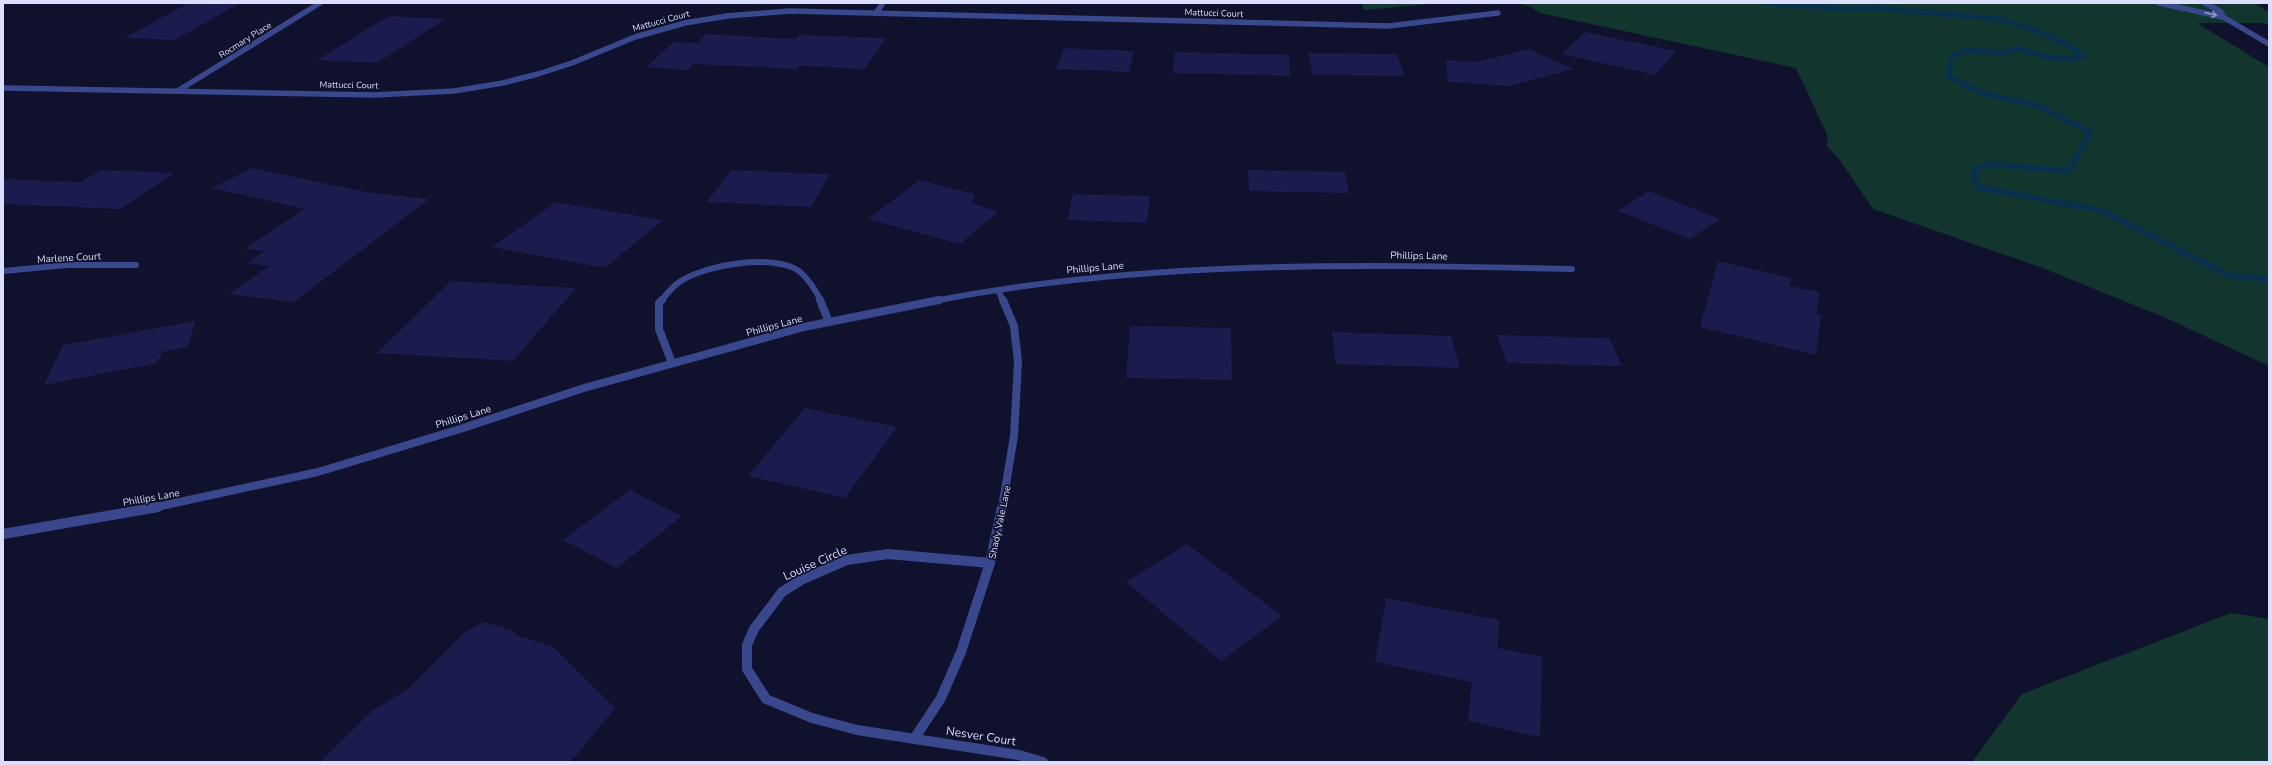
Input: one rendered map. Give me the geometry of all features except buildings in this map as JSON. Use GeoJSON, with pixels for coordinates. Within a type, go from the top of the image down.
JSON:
{"type":"FeatureCollection","features":[{"type":"Feature","properties":{"kind":"street","name":"Rocmary Place"},"geometry":{"type":"LineString","coordinates":[[179,90],[320,3]]}},
{"type":"Feature","properties":{"kind":"street"},"geometry":{"type":"LineString","coordinates":[[876,12],[883,3]]}},
{"type":"Feature","properties":{"kind":"street"},"geometry":{"type":"LineString","coordinates":[[2159,3],[2223,17],[2269,44]]}},
{"type":"Feature","properties":{"kind":"street"},"geometry":{"type":"LineString","coordinates":[[2206,3],[2221,12],[2223,17]]}},
{"type":"Feature","properties":{"kind":"street","name":"Mattucci Court"},"geometry":{"type":"LineString","coordinates":[[3,88],[379,94],[449,91],[480,87],[541,73],[572,63],[646,33],[705,19],[770,11],[876,12],[1388,26],[1498,13]]}},
{"type":"Feature","properties":{"kind":"street"},"geometry":{"type":"LineString","coordinates":[[672,363],[659,328],[659,303],[678,283],[705,270],[734,265],[770,263],[797,270],[815,287],[829,322]]}},
{"type":"Feature","properties":{"kind":"street","name":"Marlene Court"},"geometry":{"type":"LineString","coordinates":[[3,271],[67,265],[136,265]]}},
{"type":"Feature","properties":{"kind":"street","name":"Phillips Lane"},"geometry":{"type":"LineString","coordinates":[[3,534],[172,505],[318,472],[475,425],[584,388],[703,354],[829,322],[956,297],[1082,279],[1200,270],[1305,266],[1416,265],[1572,269]]}},
{"type":"Feature","properties":{"kind":"street","name":"Shady Vale Lane"},"geometry":{"type":"LineString","coordinates":[[914,739],[941,698],[961,652],[990,563],[1007,485],[1014,436],[1018,369],[1014,326],[999,292]]}},
{"type":"Feature","properties":{"kind":"street","name":"Louise Circle"},"geometry":{"type":"LineString","coordinates":[[914,739],[857,730],[812,718],[766,699],[747,669],[747,645],[752,634],[782,592],[801,580],[847,560],[888,554],[990,563]]}},
{"type":"Feature","properties":{"kind":"street","name":"Nesver Court"},"geometry":{"type":"LineString","coordinates":[[914,739],[1019,755],[1043,762]]}},
{"type":"Feature","properties":{"kind":"green space"},"geometry":{"type":"Polygon","coordinates":[[[1362,3],[1442,3],[1364,10],[1362,3]]]}},
{"type":"Feature","properties":{"kind":"green space"},"geometry":{"type":"Polygon","coordinates":[[[1517,3],[2254,3],[2269,12],[2269,26],[2264,23],[2197,23],[2269,67],[2269,366],[2166,318],[2040,267],[1873,209],[1839,159],[1826,145],[1828,139],[1825,130],[1796,68],[1540,13],[1531,7],[1517,3]]]}},
{"type":"Feature","properties":{"kind":"green space"},"geometry":{"type":"Polygon","coordinates":[[[2231,613],[2269,619],[2269,762],[1972,762],[2022,694],[2231,613]]]}},
{"type":"Feature","properties":{"kind":"waterway"},"geometry":{"type":"LineString","coordinates":[[1765,3],[1842,9],[1879,8],[1999,19],[2031,29],[2069,45],[2084,57],[2050,57],[2017,48],[2005,53],[1965,50],[1952,57],[1948,76],[1984,94],[2036,105],[2090,132],[2089,135]]}},
{"type":"Feature","properties":{"kind":"waterway"},"geometry":{"type":"LineString","coordinates":[[2089,134],[2069,171],[1989,164],[1974,170],[1976,187],[2100,210],[2228,275],[2269,279]]}}]}
